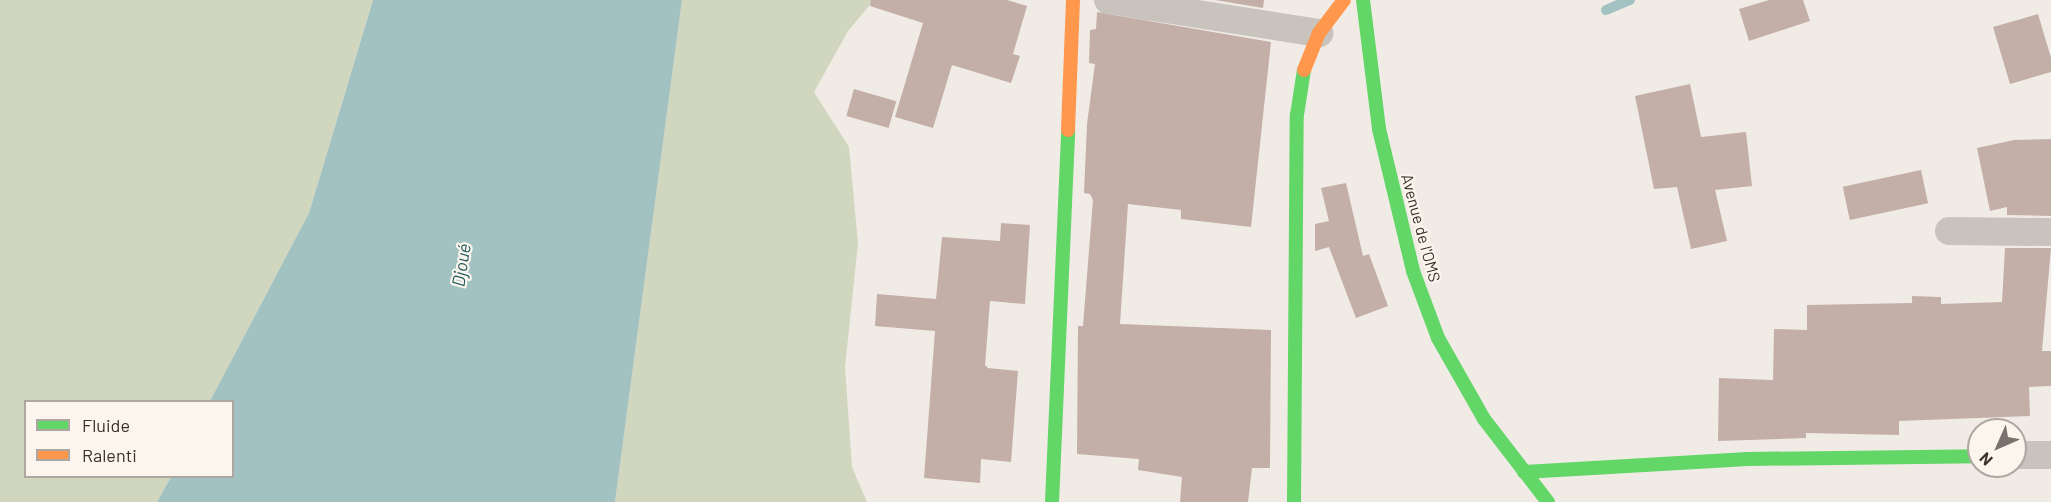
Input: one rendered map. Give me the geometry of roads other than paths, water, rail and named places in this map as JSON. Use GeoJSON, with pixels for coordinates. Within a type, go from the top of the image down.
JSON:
{"type":"FeatureCollection","features":[{"type":"Feature","properties":{"kind":"street"},"geometry":{"type":"LineString","coordinates":[[1052,502],[1072,0]]}},
{"type":"Feature","properties":{"kind":"street"},"geometry":{"type":"LineString","coordinates":[[1108,0],[1319,33]]}},
{"type":"Feature","properties":{"kind":"street"},"geometry":{"type":"LineString","coordinates":[[1294,502],[1297,115],[1301,77],[1319,33],[1344,0]]}},
{"type":"Feature","properties":{"kind":"street","name":"Avenue de l'OMS"},"geometry":{"type":"LineString","coordinates":[[1364,0],[1379,129],[1413,271],[1438,338],[1472,399],[1548,502]]}},
{"type":"Feature","properties":{"kind":"street"},"geometry":{"type":"LineString","coordinates":[[1949,231],[2051,232]]}},
{"type":"Feature","properties":{"kind":"street"},"geometry":{"type":"LineString","coordinates":[[2027,455],[2051,455]]}},
{"type":"Feature","properties":{"kind":"street"},"geometry":{"type":"LineString","coordinates":[[1524,472],[1748,459],[1967,456]]}},
{"type":"Feature","properties":{"kind":"water","name":"Djoué"},"geometry":{"type":"Polygon","coordinates":[[[373,0],[682,0],[615,502],[157,502],[170,478],[234,478],[234,400],[211,400],[309,213],[373,0]]]}},
{"type":"Feature","properties":{"kind":"waterway"},"geometry":{"type":"LineString","coordinates":[[1606,10],[1630,0]]}}]}
